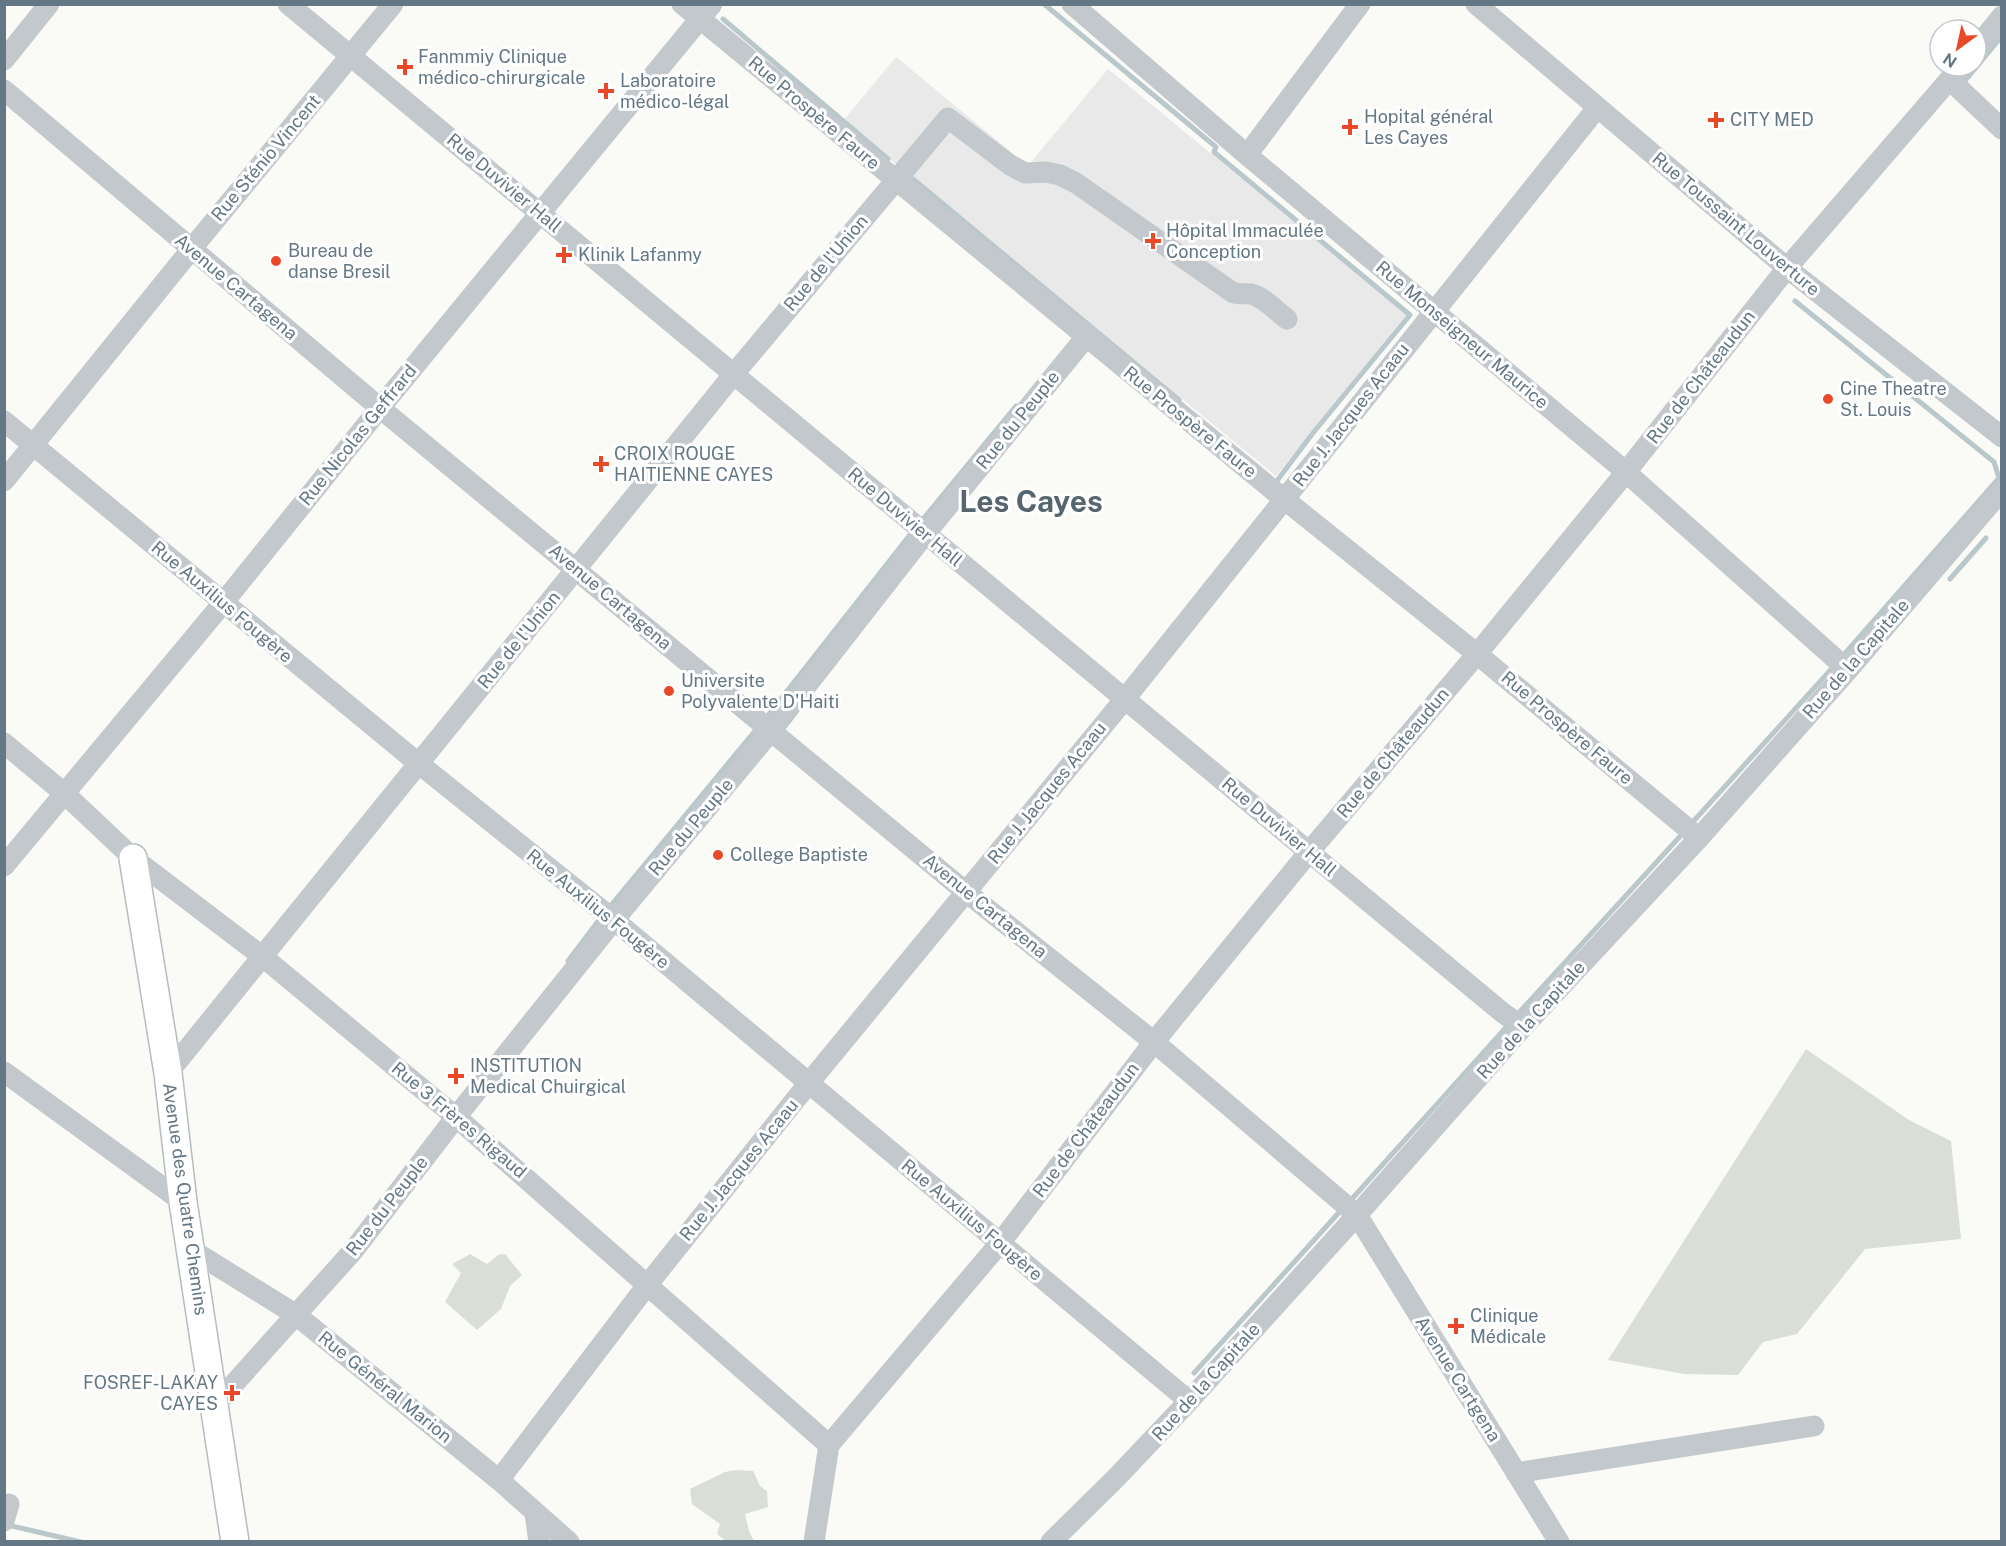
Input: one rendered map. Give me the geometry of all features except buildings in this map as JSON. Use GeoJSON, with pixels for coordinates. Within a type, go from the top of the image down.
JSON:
{"type":"FeatureCollection","features":[{"type":"Feature","properties":{"kind":"main road","name":"Avenue des Quatre Chemins"},"geometry":{"type":"LineString","coordinates":[[133,858],[168,1073],[183,1202],[235,1542]]}},
{"type":"Feature","properties":{"kind":"street"},"geometry":{"type":"LineString","coordinates":[[4,60],[49,4]]}},
{"type":"Feature","properties":{"kind":"street","name":"Rue Duvivier Hall"},"geometry":{"type":"LineString","coordinates":[[288,4],[1124,700],[1503,1013],[1523,1027]]}},
{"type":"Feature","properties":{"kind":"street","name":"Rue Sténio Vincent"},"geometry":{"type":"LineString","coordinates":[[4,481],[393,4]]}},
{"type":"Feature","properties":{"kind":"street","name":"Rue Prospère Faure"},"geometry":{"type":"LineString","coordinates":[[682,4],[706,12],[894,180],[1477,654],[1699,838]]}},
{"type":"Feature","properties":{"kind":"street","name":"Rue Monseigneur Maurice"},"geometry":{"type":"LineString","coordinates":[[1072,4],[1247,155],[1626,472],[1848,670]]}},
{"type":"Feature","properties":{"kind":"street"},"geometry":{"type":"LineString","coordinates":[[1247,155],[1360,4]]}},
{"type":"Feature","properties":{"kind":"street","name":"Rue Toussaint Louverture"},"geometry":{"type":"LineString","coordinates":[[1476,4],[1787,268],[2001,437]]}},
{"type":"Feature","properties":{"kind":"street","name":"Rue Nicolas Geffrard"},"geometry":{"type":"LineString","coordinates":[[4,866],[223,603],[380,408],[706,12]]}},
{"type":"Feature","properties":{"kind":"street"},"geometry":{"type":"LineString","coordinates":[[1988,33],[2001,16]]}},
{"type":"Feature","properties":{"kind":"street","name":"Rue de Châteaudun"},"geometry":{"type":"LineString","coordinates":[[830,1445],[1000,1243],[1154,1042],[1626,472],[1787,268],[1952,78]]}},
{"type":"Feature","properties":{"kind":"street"},"geometry":{"type":"LineString","coordinates":[[1960,78],[2001,129]]}},
{"type":"Feature","properties":{"kind":"street","name":"Avenue Cartagena"},"geometry":{"type":"LineString","coordinates":[[4,90],[380,408],[966,892],[1154,1042],[1357,1215]]}},
{"type":"Feature","properties":{"kind":"street","name":"Rue J. Jacques Acaau"},"geometry":{"type":"LineString","coordinates":[[499,1480],[648,1284],[808,1084],[1124,700],[1597,108]]}},
{"type":"Feature","properties":{"kind":"street","name":"Rue de l'Union"},"geometry":{"type":"LineString","coordinates":[[168,1073],[733,375],[948,118],[1010,165],[1025,173],[1046,172],[1076,183],[1232,292],[1240,295],[1250,294],[1259,298],[1287,319]]}},
{"type":"Feature","properties":{"kind":"street","name":"Rue du Peuple"},"geometry":{"type":"LineString","coordinates":[[214,1406],[353,1251],[456,1117],[614,920],[771,731],[925,534],[1086,337]]}},
{"type":"Feature","properties":{"kind":"street","name":"Rue Auxilius Fougère"},"geometry":{"type":"LineString","coordinates":[[4,421],[418,763],[614,920],[1189,1401]]}},
{"type":"Feature","properties":{"kind":"street","name":"Rue de la Capitale"},"geometry":{"type":"LineString","coordinates":[[1051,1542],[1189,1401],[1523,1027],[1699,838],[1848,670],[2001,490]]}},
{"type":"Feature","properties":{"kind":"street","name":"Rue 3 Frères Rigaud"},"geometry":{"type":"LineString","coordinates":[[4,742],[65,794],[133,858],[263,957],[456,1117],[830,1445]]}},
{"type":"Feature","properties":{"kind":"street"},"geometry":{"type":"LineString","coordinates":[[4,1072],[183,1202]]}},
{"type":"Feature","properties":{"kind":"street","name":"Avenue Cartgena"},"geometry":{"type":"LineString","coordinates":[[1357,1215],[1559,1542]]}},
{"type":"Feature","properties":{"kind":"street","name":"Rue Général Marion"},"geometry":{"type":"LineString","coordinates":[[190,1249],[295,1314],[499,1480],[569,1542]]}},
{"type":"Feature","properties":{"kind":"street"},"geometry":{"type":"LineString","coordinates":[[1516,1473],[1814,1426]]}},
{"type":"Feature","properties":{"kind":"street"},"geometry":{"type":"LineString","coordinates":[[813,1542],[830,1445]]}},
{"type":"Feature","properties":{"kind":"street"},"geometry":{"type":"LineString","coordinates":[[535,1513],[539,1542]]}},
{"type":"Feature","properties":{"kind":"shaded area","name":"Hôpital Immaculée Conception"},"geometry":{"type":"Polygon","coordinates":[[[896,57],[1028,166],[1108,69],[1408,315],[1276,476],[843,121],[896,57]]]}},
{"type":"Feature","properties":{"kind":"shaded area"},"geometry":{"type":"Polygon","coordinates":[[[1806,1049],[1909,1120],[1951,1141],[1961,1239],[1865,1249],[1797,1334],[1763,1342],[1738,1375],[1684,1374],[1608,1360],[1806,1049]]]}},
{"type":"Feature","properties":{"kind":"shaded area"},"geometry":{"type":"Polygon","coordinates":[[[470,1254],[487,1264],[498,1255],[505,1254],[522,1275],[510,1286],[501,1309],[477,1330],[445,1302],[461,1273],[452,1264],[470,1254]]]}},
{"type":"Feature","properties":{"kind":"shaded area"},"geometry":{"type":"Polygon","coordinates":[[[753,1471],[760,1486],[767,1491],[768,1507],[745,1514],[754,1541],[726,1541],[717,1534],[720,1524],[692,1504],[690,1489],[725,1472],[753,1471]]]}},
{"type":"Feature","properties":{"kind":"waterway"},"geometry":{"type":"LineString","coordinates":[[1044,4],[1216,147],[1214,152],[1410,315],[1313,433],[1276,482],[1273,480]]}},
{"type":"Feature","properties":{"kind":"waterway"},"geometry":{"type":"LineString","coordinates":[[723,19],[888,159]]}},
{"type":"Feature","properties":{"kind":"waterway"},"geometry":{"type":"LineString","coordinates":[[1967,85],[1964,82],[2002,36]]}},
{"type":"Feature","properties":{"kind":"waterway"},"geometry":{"type":"LineString","coordinates":[[913,179],[1179,400]]}},
{"type":"Feature","properties":{"kind":"waterway"},"geometry":{"type":"LineString","coordinates":[[1795,301],[1994,462],[1999,478],[1841,658]]}},
{"type":"Feature","properties":{"kind":"waterway"},"geometry":{"type":"LineString","coordinates":[[919,524],[1016,406]]}},
{"type":"Feature","properties":{"kind":"waterway"},"geometry":{"type":"LineString","coordinates":[[765,719],[913,531]]}},
{"type":"Feature","properties":{"kind":"waterway"},"geometry":{"type":"LineString","coordinates":[[1950,579],[1986,538]]}},
{"type":"Feature","properties":{"kind":"waterway"},"geometry":{"type":"LineString","coordinates":[[1690,825],[1835,665]]}},
{"type":"Feature","properties":{"kind":"waterway"},"geometry":{"type":"LineString","coordinates":[[608,909],[759,726]]}},
{"type":"Feature","properties":{"kind":"waterway"},"geometry":{"type":"LineString","coordinates":[[1516,1016],[1684,832]]}},
{"type":"Feature","properties":{"kind":"waterway"},"geometry":{"type":"LineString","coordinates":[[568,961],[602,916]]}},
{"type":"Feature","properties":{"kind":"waterway"},"geometry":{"type":"LineString","coordinates":[[1350,1201],[1510,1023]]}},
{"type":"Feature","properties":{"kind":"waterway"},"geometry":{"type":"LineString","coordinates":[[1194,1373],[1343,1208]]}},
{"type":"Feature","properties":{"kind":"waterway"},"geometry":{"type":"LineString","coordinates":[[12,1526],[81,1542]]}},
{"type":"Feature","properties":{"kind":"place","name":"Fanmmiy Clinique médico-chirurgicale"},"geometry":{"type":"Point","coordinates":[405,67]}},
{"type":"Feature","properties":{"kind":"place","name":"Laboratoire médico-légal"},"geometry":{"type":"Point","coordinates":[606,91]}},
{"type":"Feature","properties":{"kind":"place","name":"CITY MED"},"geometry":{"type":"Point","coordinates":[1716,120]}},
{"type":"Feature","properties":{"kind":"place","name":"Hopital général Les Cayes"},"geometry":{"type":"Point","coordinates":[1350,127]}},
{"type":"Feature","properties":{"kind":"place","name":"Hôpital Immaculée Conception"},"geometry":{"type":"Point","coordinates":[1153,241]}},
{"type":"Feature","properties":{"kind":"place","name":"Klinik Lafanmy"},"geometry":{"type":"Point","coordinates":[564,255]}},
{"type":"Feature","properties":{"kind":"place","name":"Bureau de danse Bresil"},"geometry":{"type":"Point","coordinates":[276,261]}},
{"type":"Feature","properties":{"kind":"place","name":"Cine Theatre St. Louis"},"geometry":{"type":"Point","coordinates":[1828,399]}},
{"type":"Feature","properties":{"kind":"place","name":"CROIX ROUGE HAITIENNE CAYES"},"geometry":{"type":"Point","coordinates":[601,464]}},
{"type":"Feature","properties":{"kind":"place","name":"Universite Polyvalente D'Haiti"},"geometry":{"type":"Point","coordinates":[669,691]}},
{"type":"Feature","properties":{"kind":"place","name":"College Baptiste"},"geometry":{"type":"Point","coordinates":[718,855]}},
{"type":"Feature","properties":{"kind":"place","name":"INSTITUTION Medical Chuirgical"},"geometry":{"type":"Point","coordinates":[456,1076]}},
{"type":"Feature","properties":{"kind":"place","name":"Clinique Médicale"},"geometry":{"type":"Point","coordinates":[1456,1326]}},
{"type":"Feature","properties":{"kind":"place","name":"FOSREF-LAKAY CAYES"},"geometry":{"type":"Point","coordinates":[232,1393]}},
{"type":"Feature","properties":{"kind":"district","name":"Les Cayes"},"geometry":{"type":"Point","coordinates":[1031,502]}}]}
